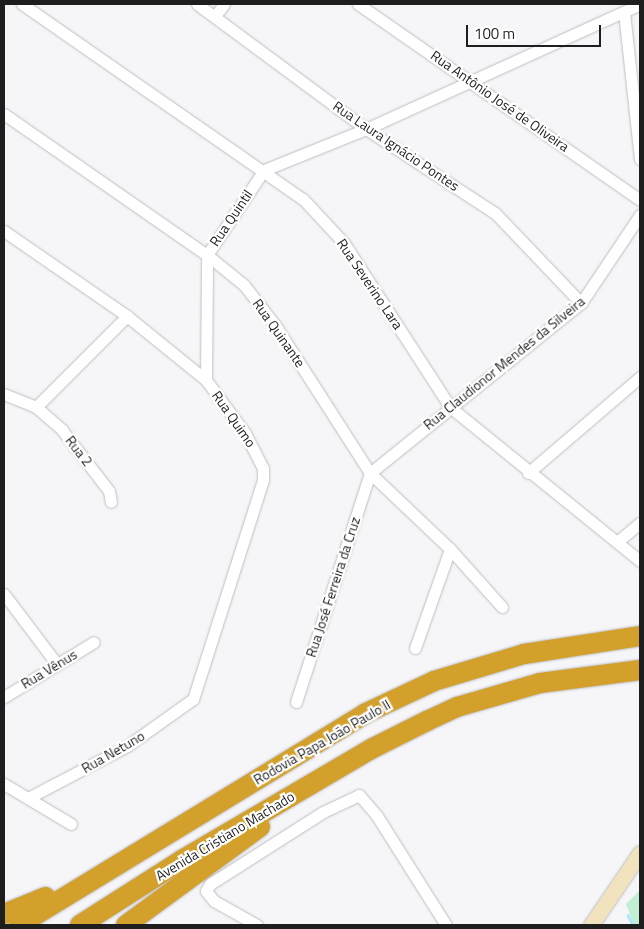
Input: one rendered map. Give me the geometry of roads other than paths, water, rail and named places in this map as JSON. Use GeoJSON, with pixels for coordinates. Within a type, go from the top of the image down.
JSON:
{"type":"FeatureCollection","features":[{"type":"Feature","properties":{"kind":"highway","name":"Rodovia Papa João Paulo II"},"geometry":{"type":"LineString","coordinates":[[107,869],[364,714],[434,681],[517,655],[640,636]]}},
{"type":"Feature","properties":{"kind":"highway"},"geometry":{"type":"LineString","coordinates":[[126,925],[261,827],[351,770],[371,749],[457,707],[508,692],[540,683],[640,670]]}},
{"type":"Feature","properties":{"kind":"highway","name":"Avenida Cristiano Machado"},"geometry":{"type":"LineString","coordinates":[[80,925],[182,860],[371,749]]}},
{"type":"Feature","properties":{"kind":"highway"},"geometry":{"type":"LineString","coordinates":[[4,914],[107,869]]}},
{"type":"Feature","properties":{"kind":"highway"},"geometry":{"type":"LineString","coordinates":[[19,925],[107,869]]}},
{"type":"Feature","properties":{"kind":"street","name":"Rua Severino Lara"},"geometry":{"type":"LineString","coordinates":[[22,4],[264,170],[303,199],[344,243],[450,407],[528,473],[640,561]]}},
{"type":"Feature","properties":{"kind":"street","name":"Rua Laura Ignácio Pontes"},"geometry":{"type":"LineString","coordinates":[[198,4],[366,129],[495,212],[581,303]]}},
{"type":"Feature","properties":{"kind":"street"},"geometry":{"type":"LineString","coordinates":[[214,16],[224,4]]}},
{"type":"Feature","properties":{"kind":"street","name":"Rua Antônio José de Oliveira"},"geometry":{"type":"LineString","coordinates":[[358,4],[470,80],[640,200]]}},
{"type":"Feature","properties":{"kind":"street"},"geometry":{"type":"LineString","coordinates":[[264,170],[366,129],[640,4]]}},
{"type":"Feature","properties":{"kind":"street"},"geometry":{"type":"LineString","coordinates":[[624,12],[640,159]]}},
{"type":"Feature","properties":{"kind":"street","name":"Rua Quinante"},"geometry":{"type":"LineString","coordinates":[[4,114],[207,255],[244,285],[275,324],[370,473],[450,549],[502,606]]}},
{"type":"Feature","properties":{"kind":"street","name":"Rua Quintil"},"geometry":{"type":"LineString","coordinates":[[206,380],[207,255],[264,170]]}},
{"type":"Feature","properties":{"kind":"street","name":"Rua Claudionor Mendes da Silveira"},"geometry":{"type":"LineString","coordinates":[[370,473],[581,303],[640,215]]}},
{"type":"Feature","properties":{"kind":"street","name":"Rua Quimo"},"geometry":{"type":"LineString","coordinates":[[4,231],[127,316],[206,380],[259,456],[264,480],[194,699]]}},
{"type":"Feature","properties":{"kind":"street"},"geometry":{"type":"LineString","coordinates":[[36,407],[127,316]]}},
{"type":"Feature","properties":{"kind":"street"},"geometry":{"type":"LineString","coordinates":[[528,473],[640,378]]}},
{"type":"Feature","properties":{"kind":"street","name":"Rua 2"},"geometry":{"type":"LineString","coordinates":[[4,394],[36,407],[62,430],[110,491],[111,502]]}},
{"type":"Feature","properties":{"kind":"street","name":"Rua José Ferreira da Cruz"},"geometry":{"type":"LineString","coordinates":[[296,702],[370,473]]}},
{"type":"Feature","properties":{"kind":"street"},"geometry":{"type":"LineString","coordinates":[[617,542],[640,522]]}},
{"type":"Feature","properties":{"kind":"street"},"geometry":{"type":"LineString","coordinates":[[415,648],[450,549]]}},
{"type":"Feature","properties":{"kind":"street"},"geometry":{"type":"LineString","coordinates":[[4,594],[56,663]]}},
{"type":"Feature","properties":{"kind":"street","name":"Rua Vênus"},"geometry":{"type":"LineString","coordinates":[[4,697],[56,663],[94,642]]}},
{"type":"Feature","properties":{"kind":"street","name":"Rua Netuno"},"geometry":{"type":"LineString","coordinates":[[28,798],[127,746],[194,699]]}},
{"type":"Feature","properties":{"kind":"street"},"geometry":{"type":"LineString","coordinates":[[4,784],[71,824]]}},
{"type":"Feature","properties":{"kind":"street"},"geometry":{"type":"LineString","coordinates":[[257,925],[214,901],[206,890],[210,884],[352,796],[364,798],[446,925]]}},
{"type":"Feature","properties":{"kind":"street"},"geometry":{"type":"LineString","coordinates":[[591,925],[640,853]]}},
{"type":"Feature","properties":{"kind":"waterway"},"geometry":{"type":"LineString","coordinates":[[628,915],[633,925]]}}]}
